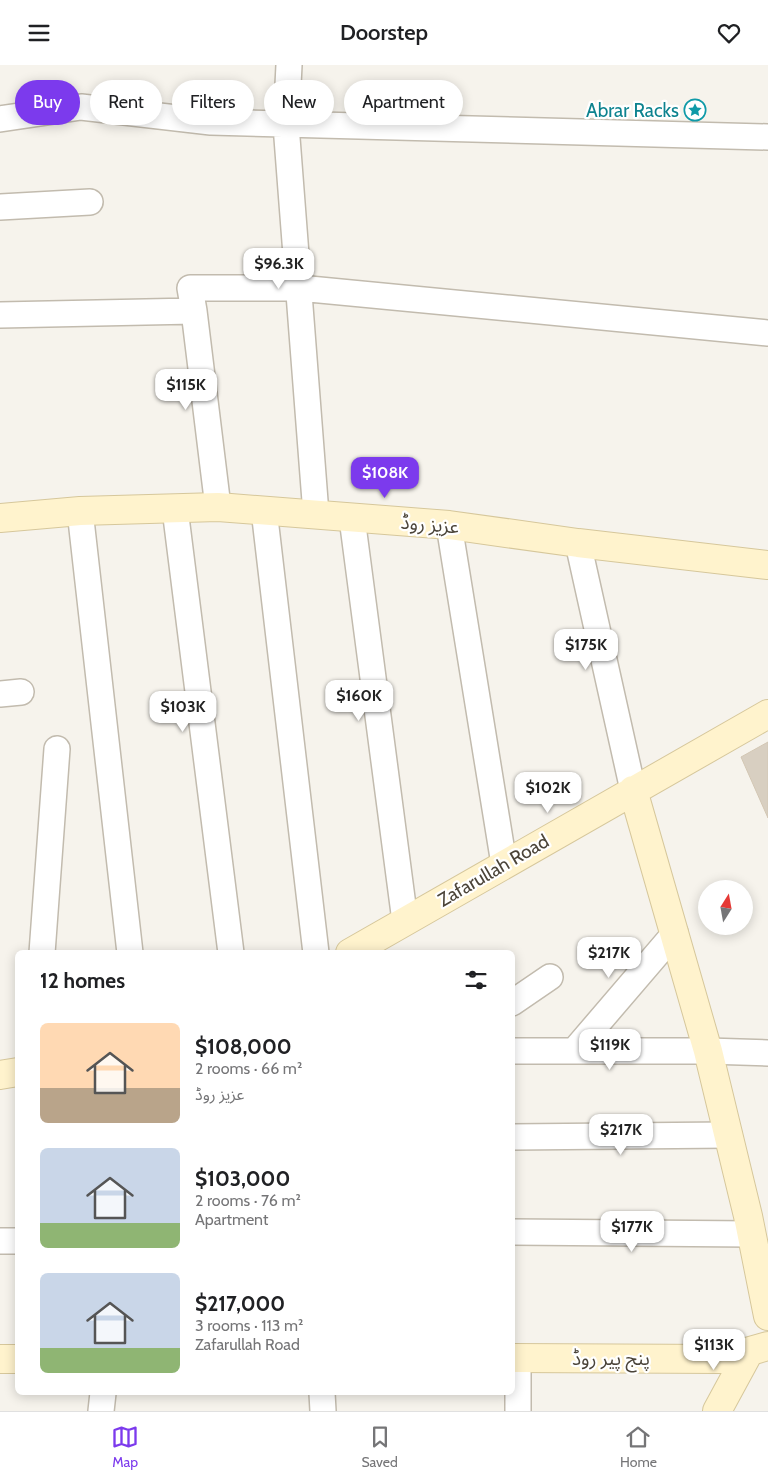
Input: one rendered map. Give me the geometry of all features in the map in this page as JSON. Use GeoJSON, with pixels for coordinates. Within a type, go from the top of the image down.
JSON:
{"type":"FeatureCollection","features":[{"type":"Feature","properties":{"kind":"street"},"geometry":{"type":"LineString","coordinates":[[288,80],[289,65]]}},
{"type":"Feature","properties":{"kind":"street"},"geometry":{"type":"LineString","coordinates":[[0,119],[81,107],[211,122],[264,124]]}},
{"type":"Feature","properties":{"kind":"street"},"geometry":{"type":"LineString","coordinates":[[316,514],[286,125],[768,137]]}},
{"type":"Feature","properties":{"kind":"street"},"geometry":{"type":"LineString","coordinates":[[0,207],[90,202]]}},
{"type":"Feature","properties":{"kind":"street"},"geometry":{"type":"LineString","coordinates":[[218,507],[190,287],[299,289],[768,333]]}},
{"type":"Feature","properties":{"kind":"street"},"geometry":{"type":"LineString","coordinates":[[0,315],[194,311]]}},
{"type":"Feature","properties":{"kind":"street","name":"عزیز روڈ"},"geometry":{"type":"LineString","coordinates":[[0,518],[80,511],[218,507],[449,525],[578,543],[768,565]]}},
{"type":"Feature","properties":{"kind":"street"},"geometry":{"type":"LineString","coordinates":[[175,509],[231,950]]}},
{"type":"Feature","properties":{"kind":"street"},"geometry":{"type":"LineString","coordinates":[[264,510],[316,950]]}},
{"type":"Feature","properties":{"kind":"street"},"geometry":{"type":"LineString","coordinates":[[80,511],[130,950]]}},
{"type":"Feature","properties":{"kind":"street"},"geometry":{"type":"LineString","coordinates":[[352,518],[405,921]]}},
{"type":"Feature","properties":{"kind":"street"},"geometry":{"type":"LineString","coordinates":[[449,525],[504,864]]}},
{"type":"Feature","properties":{"kind":"street"},"geometry":{"type":"LineString","coordinates":[[578,543],[633,790],[708,1051],[729,1135],[752,1233],[768,1317]]}},
{"type":"Feature","properties":{"kind":"street","name":"Zafarullah Road"},"geometry":{"type":"LineString","coordinates":[[355,950],[768,714]]}},
{"type":"Feature","properties":{"kind":"street"},"geometry":{"type":"LineString","coordinates":[[42,950],[57,749]]}},
{"type":"Feature","properties":{"kind":"street"},"geometry":{"type":"LineString","coordinates":[[574,1051],[675,933]]}},
{"type":"Feature","properties":{"kind":"street"},"geometry":{"type":"LineString","coordinates":[[515,1001],[550,977]]}},
{"type":"Feature","properties":{"kind":"street"},"geometry":{"type":"LineString","coordinates":[[515,1051],[708,1051],[768,1053]]}},
{"type":"Feature","properties":{"kind":"street"},"geometry":{"type":"LineString","coordinates":[[0,1075],[15,1072]]}},
{"type":"Feature","properties":{"kind":"street"},"geometry":{"type":"LineString","coordinates":[[515,1137],[729,1135]]}},
{"type":"Feature","properties":{"kind":"street"},"geometry":{"type":"LineString","coordinates":[[515,1232],[752,1233]]}},
{"type":"Feature","properties":{"kind":"street"},"geometry":{"type":"LineString","coordinates":[[0,1241],[15,1241]]}},
{"type":"Feature","properties":{"kind":"street"},"geometry":{"type":"LineString","coordinates":[[717,1411],[758,1349]]}},
{"type":"Feature","properties":{"kind":"street","name":"پنج پیر روڈ"},"geometry":{"type":"LineString","coordinates":[[515,1358],[722,1359],[758,1349]]}},
{"type":"Feature","properties":{"kind":"street"},"geometry":{"type":"LineString","coordinates":[[515,1358],[518,1411]]}},
{"type":"Feature","properties":{"kind":"street"},"geometry":{"type":"LineString","coordinates":[[0,1359],[15,1359]]}},
{"type":"Feature","properties":{"kind":"street"},"geometry":{"type":"LineString","coordinates":[[101,1411],[103,1395]]}},
{"type":"Feature","properties":{"kind":"street"},"geometry":{"type":"LineString","coordinates":[[322,1395],[323,1411]]}},
{"type":"Feature","properties":{"kind":"building"},"geometry":{"type":"Polygon","coordinates":[[[768,742],[768,818],[741,757],[768,742]]]}},
{"type":"Feature","properties":{"kind":"place","name":"Abrar Racks"},"geometry":{"type":"Point","coordinates":[695,110]}}]}
